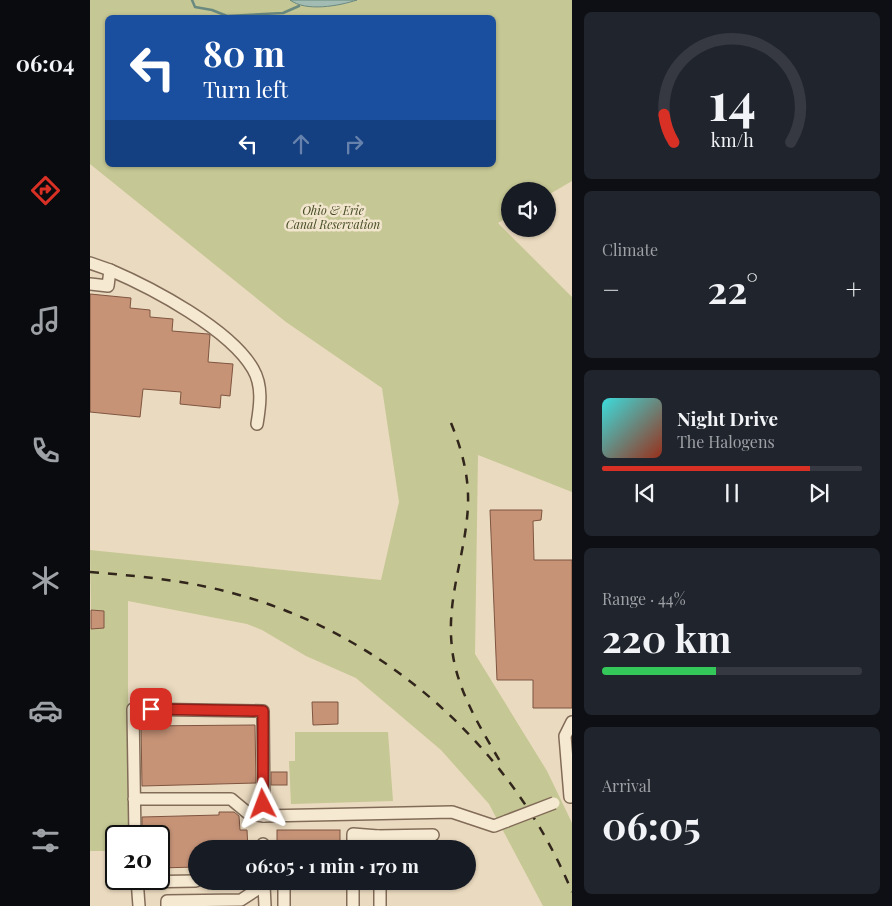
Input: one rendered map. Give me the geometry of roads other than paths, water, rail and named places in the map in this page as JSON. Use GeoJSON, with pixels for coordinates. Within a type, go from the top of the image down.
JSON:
{"type":"FeatureCollection","features":[{"type":"Feature","properties":{"kind":"lane"},"geometry":{"type":"LineString","coordinates":[[90,264],[110,270],[156,292],[219,332],[235,346],[254,369],[261,394],[257,424]]}},
{"type":"Feature","properties":{"kind":"lane"},"geometry":{"type":"LineString","coordinates":[[90,284],[108,286],[110,270]]}},
{"type":"Feature","properties":{"kind":"lane"},"geometry":{"type":"LineString","coordinates":[[135,825],[133,709],[263,711],[264,816]]}},
{"type":"Feature","properties":{"kind":"lane"},"geometry":{"type":"LineString","coordinates":[[134,799],[231,799],[249,814],[264,816],[452,812],[494,826],[571,798],[565,736],[572,722]]}},
{"type":"Feature","properties":{"kind":"lane"},"geometry":{"type":"LineString","coordinates":[[353,840],[353,834],[378,836],[433,835]]}},
{"type":"Feature","properties":{"kind":"lane"},"geometry":{"type":"LineString","coordinates":[[170,880],[188,880]]}},
{"type":"Feature","properties":{"kind":"lane"},"geometry":{"type":"LineString","coordinates":[[138,890],[139,906]]}},
{"type":"Feature","properties":{"kind":"lane"},"geometry":{"type":"LineString","coordinates":[[167,906],[167,901],[241,903],[258,890]]}},
{"type":"Feature","properties":{"kind":"lane"},"geometry":{"type":"LineString","coordinates":[[265,906],[266,890]]}},
{"type":"Feature","properties":{"kind":"lane"},"geometry":{"type":"LineString","coordinates":[[284,890],[284,906]]}},
{"type":"Feature","properties":{"kind":"lane"},"geometry":{"type":"LineString","coordinates":[[353,890],[353,906]]}},
{"type":"Feature","properties":{"kind":"lane"},"geometry":{"type":"LineString","coordinates":[[380,890],[380,906]]}},
{"type":"Feature","properties":{"kind":"water"},"geometry":{"type":"Polygon","coordinates":[[[290,0],[357,0],[332,6],[313,7],[297,4],[290,0]]]}},
{"type":"Feature","properties":{"kind":"waterway"},"geometry":{"type":"LineString","coordinates":[[192,0],[195,7],[212,10],[224,15]]}},
{"type":"Feature","properties":{"kind":"waterway"},"geometry":{"type":"LineString","coordinates":[[246,15],[283,13],[299,6]]}},
{"type":"Feature","properties":{"kind":"railway"},"geometry":{"type":"LineString","coordinates":[[451,423],[464,463],[468,494],[464,541],[452,611],[451,629],[454,663],[471,708],[501,763]]}},
{"type":"Feature","properties":{"kind":"railway"},"geometry":{"type":"LineString","coordinates":[[90,572],[179,582],[232,593],[288,611],[341,636],[391,667],[436,703],[478,744],[515,790],[546,839],[572,892]]}},
{"type":"Feature","properties":{"kind":"park label","name":"Ohio & Erie Canal Reservation"},"geometry":{"type":"Point","coordinates":[333,217]}}]}
